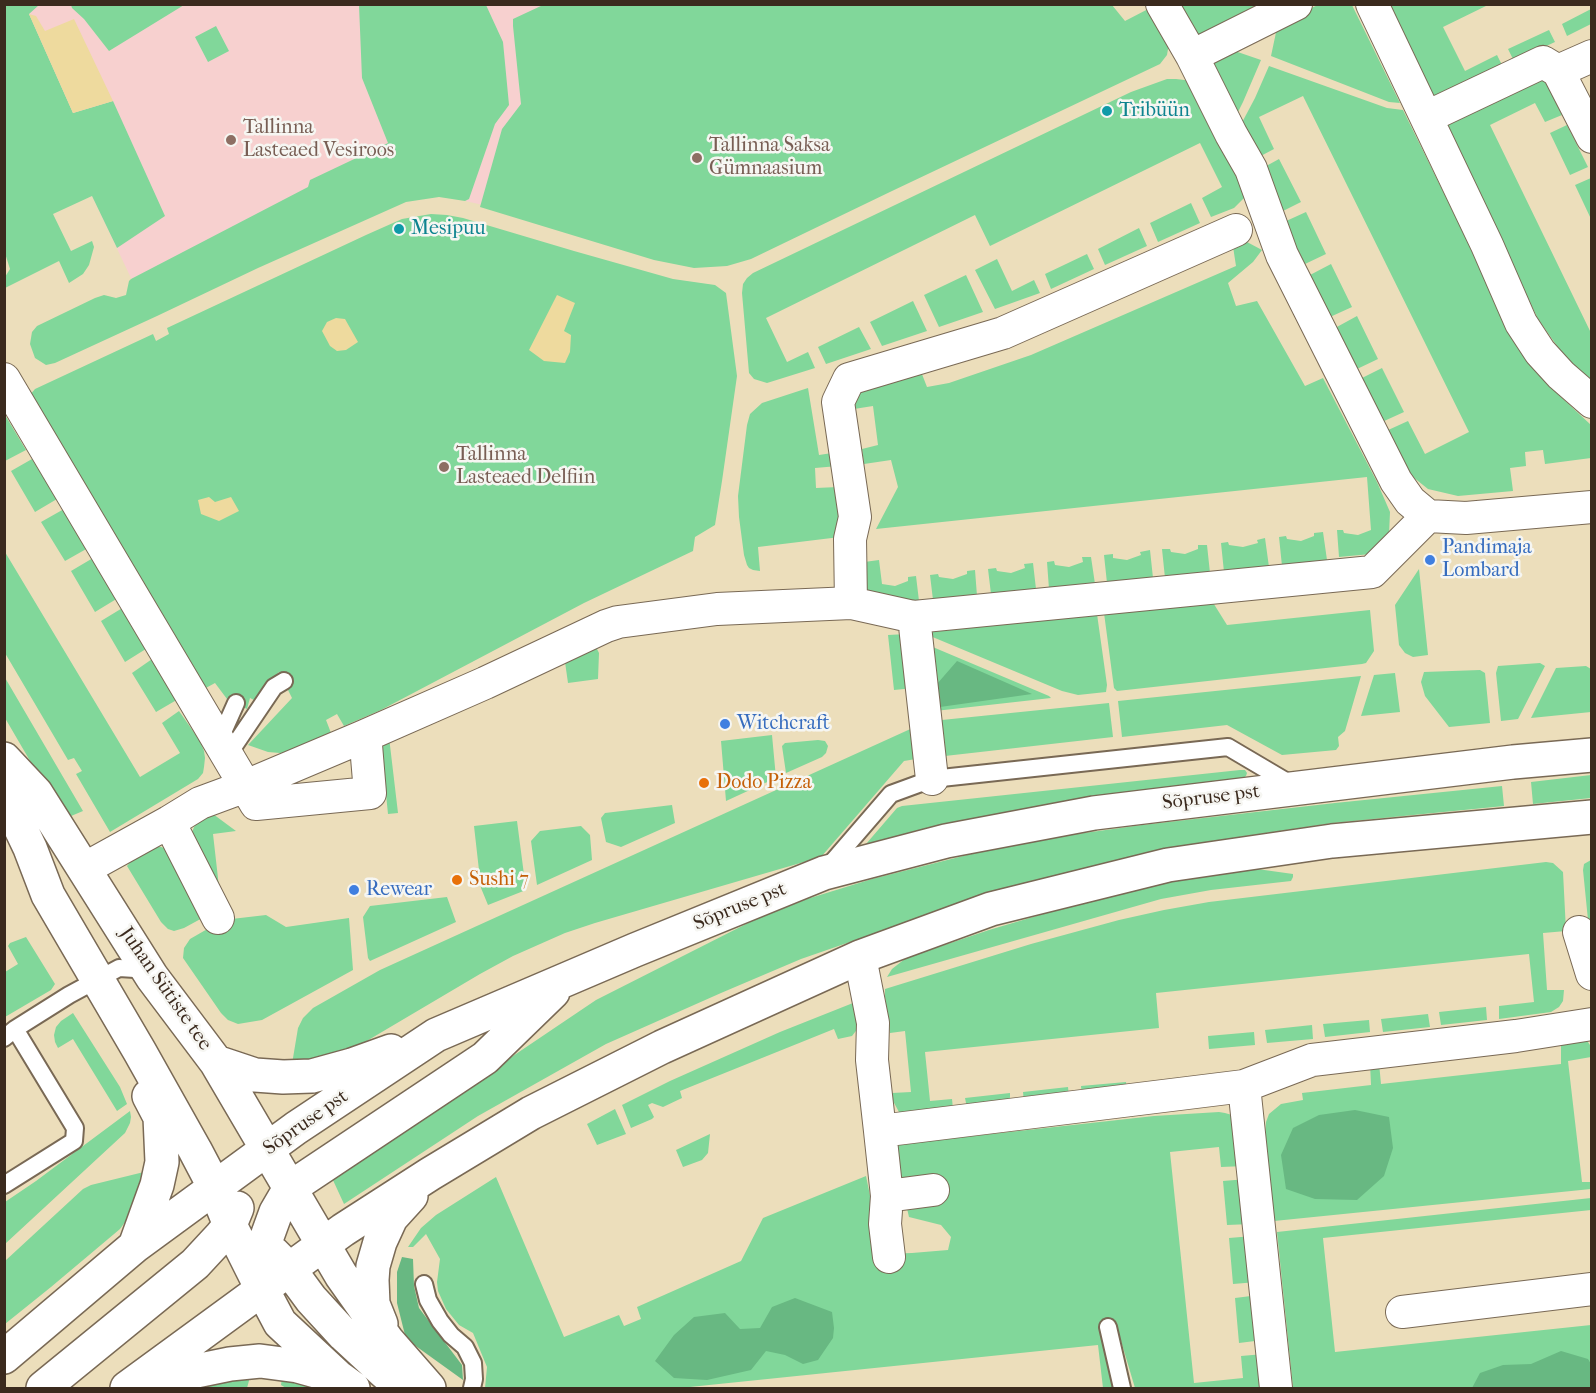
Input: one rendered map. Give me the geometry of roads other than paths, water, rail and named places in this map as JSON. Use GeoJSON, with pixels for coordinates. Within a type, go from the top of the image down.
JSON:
{"type":"FeatureCollection","features":[{"type":"Feature","properties":{"kind":"main road","name":"Sõpruse pst"},"geometry":{"type":"LineString","coordinates":[[4,1357],[135,1246],[242,1173],[296,1128],[436,1035],[567,978],[824,873],[946,841],[1094,813],[1524,760],[1592,754]]}},
{"type":"Feature","properties":{"kind":"main road","name":"Juhan Sütiste tee"},"geometry":{"type":"LineString","coordinates":[[4,759],[36,793],[153,976],[216,1062],[248,1116],[242,1173]]}},
{"type":"Feature","properties":{"kind":"main road"},"geometry":{"type":"LineString","coordinates":[[4,768],[10,806],[30,848],[48,895],[140,1052],[138,1073],[160,1118],[162,1162],[157,1185],[135,1246]]}},
{"type":"Feature","properties":{"kind":"main road"},"geometry":{"type":"LineString","coordinates":[[130,1386],[289,1269],[325,1235],[531,1113],[662,1047],[860,957],[991,909],[1168,865],[1332,841],[1592,817]]}},
{"type":"Feature","properties":{"kind":"main road"},"geometry":{"type":"LineString","coordinates":[[262,1289],[264,1245],[283,1200],[485,1058],[567,978]]}},
{"type":"Feature","properties":{"kind":"main road"},"geometry":{"type":"LineString","coordinates":[[216,1062],[255,1075],[312,1076],[352,1065],[436,1035]]}},
{"type":"Feature","properties":{"kind":"main road"},"geometry":{"type":"LineString","coordinates":[[140,1052],[161,1060],[242,1173],[283,1200],[325,1235],[341,1275],[387,1340],[429,1389]]}},
{"type":"Feature","properties":{"kind":"main road"},"geometry":{"type":"LineString","coordinates":[[242,1173],[283,1200]]}},
{"type":"Feature","properties":{"kind":"main road"},"geometry":{"type":"LineString","coordinates":[[42,1389],[195,1264],[221,1236],[230,1225],[242,1173]]}},
{"type":"Feature","properties":{"kind":"main road"},"geometry":{"type":"LineString","coordinates":[[387,1340],[374,1304],[372,1280],[375,1258],[391,1218],[430,1174]]}},
{"type":"Feature","properties":{"kind":"main road"},"geometry":{"type":"LineString","coordinates":[[161,1228],[198,1221],[230,1225],[264,1245],[289,1269],[311,1299],[344,1335],[403,1389]]}},
{"type":"Feature","properties":{"kind":"main road"},"geometry":{"type":"LineString","coordinates":[[230,1225],[280,1323],[345,1383]]}},
{"type":"Feature","properties":{"kind":"main road"},"geometry":{"type":"LineString","coordinates":[[130,1386],[242,1362],[298,1366],[345,1383]]}},
{"type":"Feature","properties":{"kind":"street"},"geometry":{"type":"LineString","coordinates":[[1162,4],[1251,169],[1282,255],[1396,481],[1410,501],[1428,516],[1466,518],[1592,507]]}},
{"type":"Feature","properties":{"kind":"street"},"geometry":{"type":"LineString","coordinates":[[1192,56],[1296,4]]}},
{"type":"Feature","properties":{"kind":"street"},"geometry":{"type":"LineString","coordinates":[[1372,4],[1487,245],[1521,323],[1540,352],[1561,375],[1592,402]]}},
{"type":"Feature","properties":{"kind":"street"},"geometry":{"type":"LineString","coordinates":[[1558,71],[1592,56]]}},
{"type":"Feature","properties":{"kind":"street"},"geometry":{"type":"LineString","coordinates":[[1427,117],[1543,62],[1558,71],[1592,137]]}},
{"type":"Feature","properties":{"kind":"street"},"geometry":{"type":"LineString","coordinates":[[851,603],[850,539],[855,517],[838,402],[849,379],[1003,333],[1236,230]]}},
{"type":"Feature","properties":{"kind":"street"},"geometry":{"type":"LineString","coordinates":[[4,379],[256,804],[370,793],[366,745],[362,737]]}},
{"type":"Feature","properties":{"kind":"street"},"geometry":{"type":"LineString","coordinates":[[84,869],[200,803],[362,737],[618,622],[717,609],[851,603],[914,617],[1372,572],[1428,516]]}},
{"type":"Feature","properties":{"kind":"street"},"geometry":{"type":"LineString","coordinates":[[914,617],[932,779]]}},
{"type":"Feature","properties":{"kind":"street"},"geometry":{"type":"LineString","coordinates":[[169,822],[218,918]]}},
{"type":"Feature","properties":{"kind":"street"},"geometry":{"type":"LineString","coordinates":[[1579,932],[1592,974]]}},
{"type":"Feature","properties":{"kind":"street"},"geometry":{"type":"LineString","coordinates":[[860,957],[873,1023],[872,1060],[887,1196],[885,1224],[889,1257]]}},
{"type":"Feature","properties":{"kind":"street"},"geometry":{"type":"LineString","coordinates":[[880,1131],[1244,1086],[1312,1060],[1516,1036],[1592,1024]]}},
{"type":"Feature","properties":{"kind":"street"},"geometry":{"type":"LineString","coordinates":[[1244,1086],[1276,1389]]}},
{"type":"Feature","properties":{"kind":"street"},"geometry":{"type":"LineString","coordinates":[[887,1196],[933,1190]]}},
{"type":"Feature","properties":{"kind":"street"},"geometry":{"type":"LineString","coordinates":[[1402,1312],[1592,1288]]}},
{"type":"Feature","properties":{"kind":"lane"},"geometry":{"type":"LineString","coordinates":[[224,748],[274,687],[284,681]]}},
{"type":"Feature","properties":{"kind":"lane"},"geometry":{"type":"LineString","coordinates":[[224,748],[236,703]]}},
{"type":"Feature","properties":{"kind":"lane"},"geometry":{"type":"LineString","coordinates":[[824,873],[891,794],[932,779],[1228,747],[1297,788]]}},
{"type":"Feature","properties":{"kind":"lane"},"geometry":{"type":"LineString","coordinates":[[4,1185],[74,1141],[75,1128],[10,1033],[119,968],[135,969],[153,976]]}},
{"type":"Feature","properties":{"kind":"lane"},"geometry":{"type":"LineString","coordinates":[[424,1284],[428,1300],[440,1321],[465,1347],[473,1363],[472,1389]]}},
{"type":"Feature","properties":{"kind":"lane"},"geometry":{"type":"LineString","coordinates":[[1108,1327],[1122,1389]]}},
{"type":"Feature","properties":{"kind":"place","name":"Tribüün"},"geometry":{"type":"Point","coordinates":[1107,111]}},
{"type":"Feature","properties":{"kind":"place","name":"Tallinna Lasteaed Vesiroos"},"geometry":{"type":"Point","coordinates":[231,140]}},
{"type":"Feature","properties":{"kind":"place","name":"Tallinna Saksa Gümnaasium"},"geometry":{"type":"Point","coordinates":[697,158]}},
{"type":"Feature","properties":{"kind":"place","name":"Mesipuu"},"geometry":{"type":"Point","coordinates":[399,229]}},
{"type":"Feature","properties":{"kind":"place","name":"Tallinna Lasteaed Delfiin"},"geometry":{"type":"Point","coordinates":[444,467]}},
{"type":"Feature","properties":{"kind":"place","name":"Pandimaja Lombard"},"geometry":{"type":"Point","coordinates":[1430,560]}},
{"type":"Feature","properties":{"kind":"place","name":"Witchcraft"},"geometry":{"type":"Point","coordinates":[725,724]}},
{"type":"Feature","properties":{"kind":"place","name":"Dodo Pizza"},"geometry":{"type":"Point","coordinates":[704,783]}},
{"type":"Feature","properties":{"kind":"place","name":"Sushi 7"},"geometry":{"type":"Point","coordinates":[457,880]}},
{"type":"Feature","properties":{"kind":"place","name":"Rewear"},"geometry":{"type":"Point","coordinates":[354,890]}}]}
